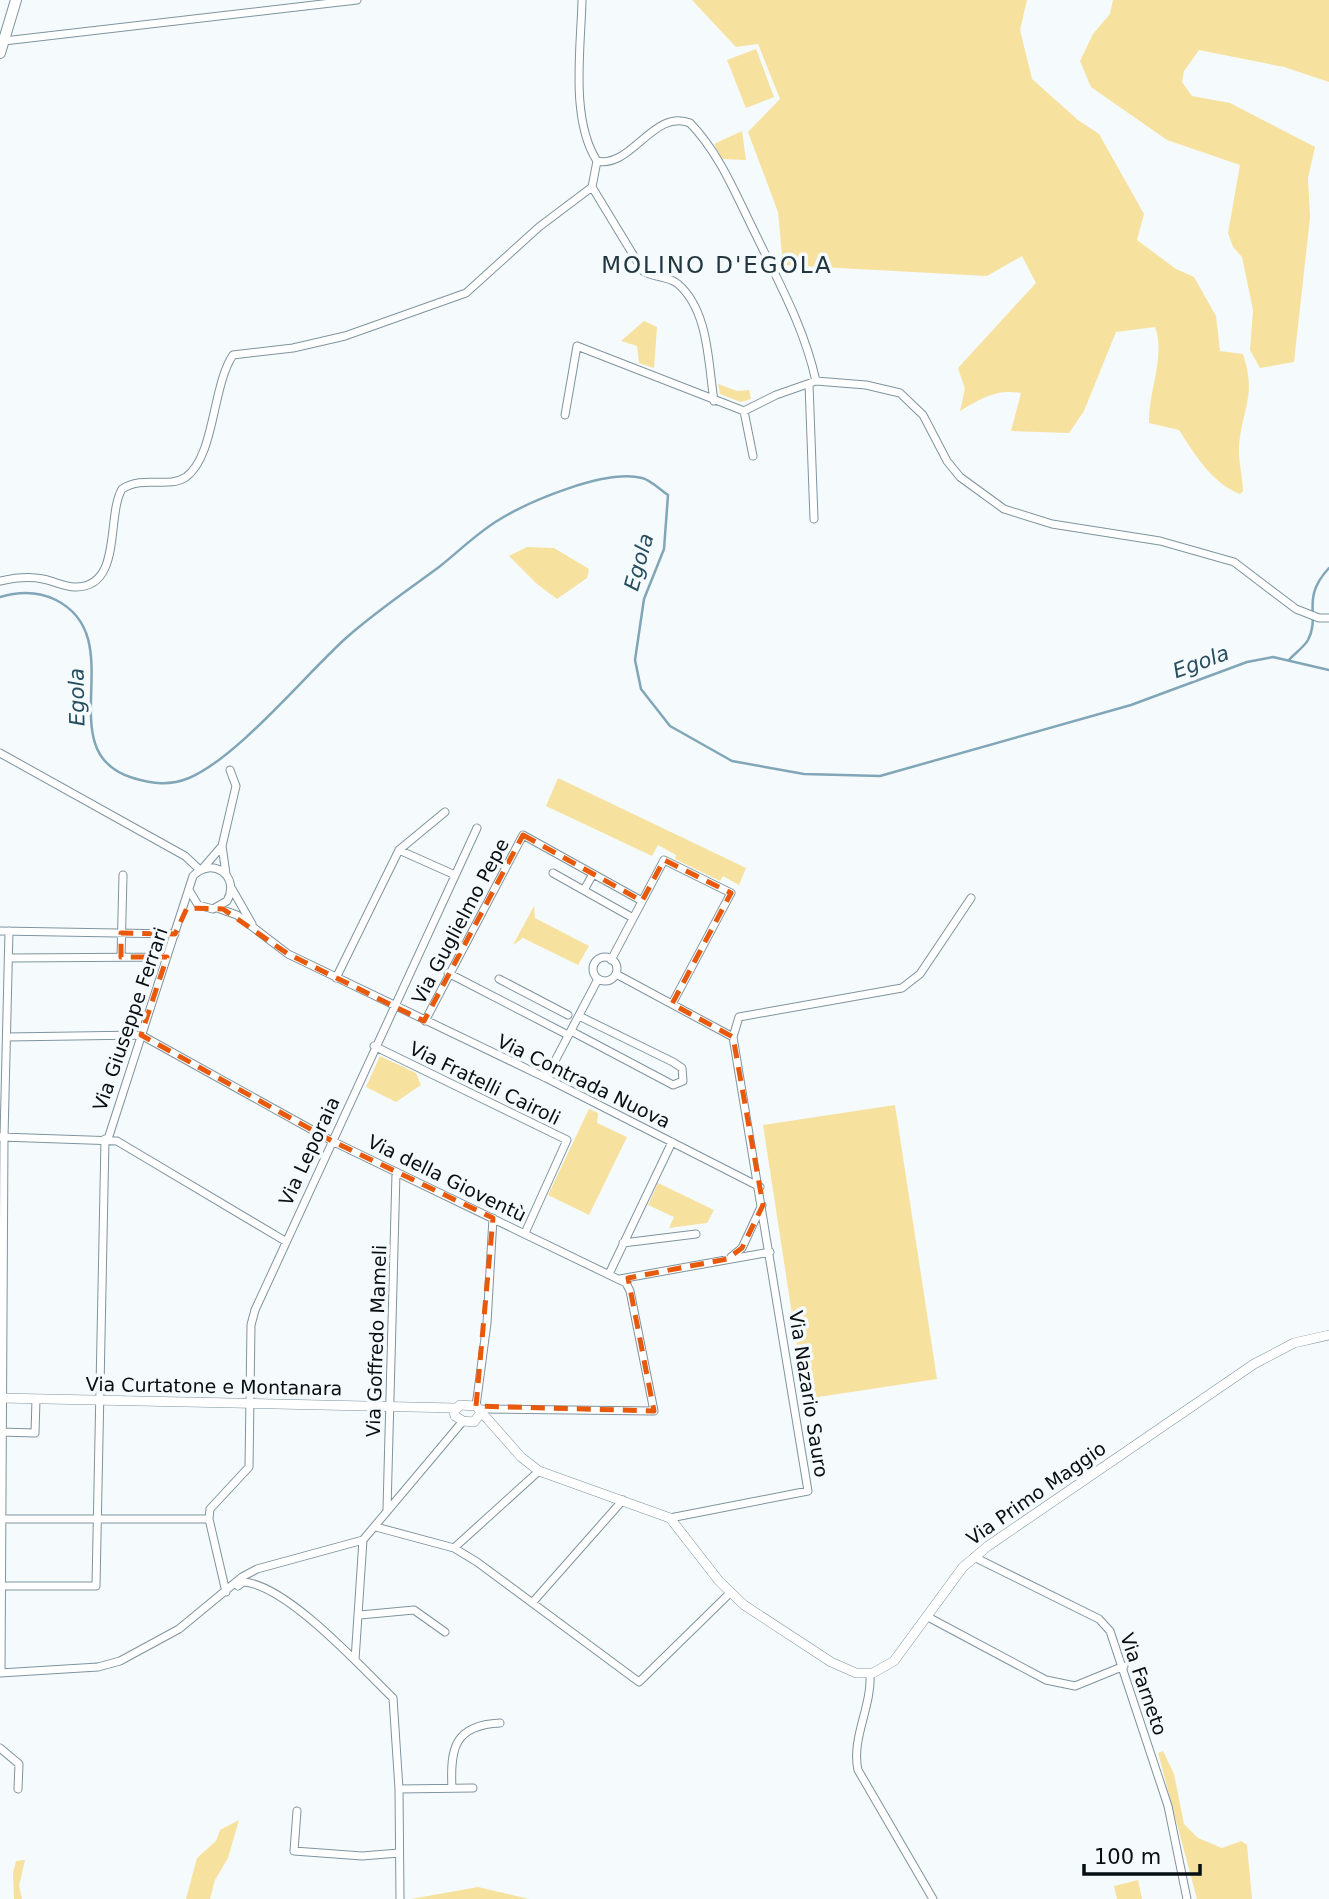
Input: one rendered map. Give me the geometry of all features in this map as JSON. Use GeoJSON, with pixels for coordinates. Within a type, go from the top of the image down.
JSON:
{"type":"FeatureCollection","features":[{"type":"Feature","properties":{"kind":"main road"},"geometry":{"type":"LineString","coordinates":[[0,53],[16,0]]}},
{"type":"Feature","properties":{"kind":"street"},"geometry":{"type":"LineString","coordinates":[[4,41],[357,0]]}},
{"type":"Feature","properties":{"kind":"street"},"geometry":{"type":"LineString","coordinates":[[582,0],[578,65],[589,147],[597,161],[592,187],[643,271],[676,281],[696,307],[701,320],[715,401]]}},
{"type":"Feature","properties":{"kind":"street"},"geometry":{"type":"LineString","coordinates":[[597,161],[612,162],[671,121],[690,123],[719,162],[802,328],[813,382],[814,519]]}},
{"type":"Feature","properties":{"kind":"street"},"geometry":{"type":"LineString","coordinates":[[0,581],[44,579],[73,587],[89,584],[100,576],[107,564],[117,501],[122,489],[139,481],[180,480],[195,468],[223,375],[233,355],[293,348],[345,336],[466,293],[539,227],[592,187]]}},
{"type":"Feature","properties":{"kind":"street"},"geometry":{"type":"LineString","coordinates":[[565,415],[578,346],[744,411],[813,382],[866,385],[900,393],[923,415],[947,461],[960,477],[1004,509],[1052,524],[1160,541],[1234,562],[1296,609],[1317,617],[1329,618]]}},
{"type":"Feature","properties":{"kind":"street"},"geometry":{"type":"LineString","coordinates":[[744,411],[753,456]]}},
{"type":"Feature","properties":{"kind":"street"},"geometry":{"type":"LineString","coordinates":[[0,753],[186,856],[202,869],[216,867],[226,874]]}},
{"type":"Feature","properties":{"kind":"street"},"geometry":{"type":"LineString","coordinates":[[230,770],[236,786],[222,846],[226,874],[259,933]]}},
{"type":"Feature","properties":{"kind":"street"},"geometry":{"type":"LineString","coordinates":[[336,978],[398,849],[445,812]]}},
{"type":"Feature","properties":{"kind":"street","name":"Via Leporaia"},"geometry":{"type":"LineString","coordinates":[[209,1519],[215,1501],[249,1467],[251,1325],[255,1310],[374,1046],[477,828]]}},
{"type":"Feature","properties":{"kind":"street","name":"Via Guglielmo Pepe"},"geometry":{"type":"LineString","coordinates":[[425,1021],[523,835],[593,874]]}},
{"type":"Feature","properties":{"kind":"street"},"geometry":{"type":"LineString","coordinates":[[222,846],[193,876],[189,890],[194,901],[204,908],[217,908],[237,915],[288,954],[393,1006]]}},
{"type":"Feature","properties":{"kind":"street"},"geometry":{"type":"LineString","coordinates":[[398,849],[455,875]]}},
{"type":"Feature","properties":{"kind":"street"},"geometry":{"type":"LineString","coordinates":[[611,960],[664,860],[731,893],[672,1004]]}},
{"type":"Feature","properties":{"kind":"street"},"geometry":{"type":"LineString","coordinates":[[553,873],[633,918]]}},
{"type":"Feature","properties":{"kind":"street"},"geometry":{"type":"LineString","coordinates":[[584,890],[593,874],[642,901]]}},
{"type":"Feature","properties":{"kind":"street"},"geometry":{"type":"LineString","coordinates":[[121,957],[123,875]]}},
{"type":"Feature","properties":{"kind":"street"},"geometry":{"type":"LineString","coordinates":[[217,908],[227,901],[232,889]]}},
{"type":"Feature","properties":{"kind":"street","name":"Via Giuseppe Ferrari"},"geometry":{"type":"LineString","coordinates":[[1,1586],[96,1586],[106,1139],[189,890]]}},
{"type":"Feature","properties":{"kind":"street"},"geometry":{"type":"LineString","coordinates":[[616,974],[733,1037],[739,1017],[902,988],[920,974],[971,898]]}},
{"type":"Feature","properties":{"kind":"street","name":"Via Giuseppe Ferrari"},"geometry":{"type":"LineString","coordinates":[[183,910],[204,908]]}},
{"type":"Feature","properties":{"kind":"street"},"geometry":{"type":"LineString","coordinates":[[0,931],[175,934]]}},
{"type":"Feature","properties":{"kind":"street"},"geometry":{"type":"LineString","coordinates":[[9,931],[2,1137],[1,1673],[98,1667],[120,1661],[179,1629],[242,1577],[257,1569],[363,1540],[376,1527],[458,1415],[479,1412],[654,1411],[630,1291],[620,1280]]}},
{"type":"Feature","properties":{"kind":"street"},"geometry":{"type":"LineString","coordinates":[[9,958],[167,957]]}},
{"type":"Feature","properties":{"kind":"street"},"geometry":{"type":"LineString","coordinates":[[604,957],[611,960],[616,966],[616,974],[610,980],[598,979],[593,971],[596,961],[604,957]]}},
{"type":"Feature","properties":{"kind":"street"},"geometry":{"type":"LineString","coordinates":[[448,973],[673,1085],[682,1081],[682,1069],[673,1062],[579,1016]]}},
{"type":"Feature","properties":{"kind":"street"},"geometry":{"type":"LineString","coordinates":[[499,979],[568,1015]]}},
{"type":"Feature","properties":{"kind":"street"},"geometry":{"type":"LineString","coordinates":[[546,1078],[598,979]]}},
{"type":"Feature","properties":{"kind":"street"},"geometry":{"type":"LineString","coordinates":[[520,1010],[527,994]]}},
{"type":"Feature","properties":{"kind":"street","name":"Via Contrada Nuova"},"geometry":{"type":"LineString","coordinates":[[393,1006],[546,1078],[760,1187]]}},
{"type":"Feature","properties":{"kind":"street"},"geometry":{"type":"LineString","coordinates":[[7,1037],[141,1035]]}},
{"type":"Feature","properties":{"kind":"street","name":"Via della Gioventù"},"geometry":{"type":"LineString","coordinates":[[141,1035],[332,1141],[620,1280]]}},
{"type":"Feature","properties":{"kind":"street","name":"Via Nazario Sauro"},"geometry":{"type":"LineString","coordinates":[[670,1518],[808,1491],[763,1205],[733,1037]]}},
{"type":"Feature","properties":{"kind":"street","name":"Via Fratelli Cairoli"},"geometry":{"type":"LineString","coordinates":[[374,1046],[566,1140],[524,1233]]}},
{"type":"Feature","properties":{"kind":"street"},"geometry":{"type":"LineString","coordinates":[[2,1137],[106,1139],[124,1144],[285,1241]]}},
{"type":"Feature","properties":{"kind":"street"},"geometry":{"type":"LineString","coordinates":[[609,1274],[672,1142]]}},
{"type":"Feature","properties":{"kind":"street","name":"Via Goffredo Mameli"},"geometry":{"type":"LineString","coordinates":[[387,1510],[396,1173]]}},
{"type":"Feature","properties":{"kind":"street"},"geometry":{"type":"LineString","coordinates":[[727,1259],[742,1248],[763,1205]]}},
{"type":"Feature","properties":{"kind":"street"},"geometry":{"type":"LineString","coordinates":[[479,1412],[493,1218]]}},
{"type":"Feature","properties":{"kind":"street"},"geometry":{"type":"LineString","coordinates":[[623,1244],[696,1234]]}},
{"type":"Feature","properties":{"kind":"street"},"geometry":{"type":"LineString","coordinates":[[620,1280],[770,1252]]}},
{"type":"Feature","properties":{"kind":"street","name":"Via Primo Maggio"},"geometry":{"type":"LineString","coordinates":[[870,1674],[894,1661],[963,1567],[974,1557],[1254,1364],[1294,1343],[1329,1335]]}},
{"type":"Feature","properties":{"kind":"street","name":"Via Curtatone e Montanara"},"geometry":{"type":"LineString","coordinates":[[1,1398],[425,1407],[458,1415]]}},
{"type":"Feature","properties":{"kind":"street"},"geometry":{"type":"LineString","coordinates":[[1,1432],[35,1433],[36,1399]]}},
{"type":"Feature","properties":{"kind":"street"},"geometry":{"type":"LineString","coordinates":[[458,1415],[479,1412],[539,1471],[565,1483],[623,1500],[670,1518],[731,1592],[760,1616],[831,1662],[856,1673],[870,1674],[871,1688],[855,1750],[858,1770],[933,1899]]}},
{"type":"Feature","properties":{"kind":"street"},"geometry":{"type":"LineString","coordinates":[[454,1548],[539,1471]]}},
{"type":"Feature","properties":{"kind":"street"},"geometry":{"type":"LineString","coordinates":[[532,1603],[623,1500]]}},
{"type":"Feature","properties":{"kind":"street"},"geometry":{"type":"LineString","coordinates":[[1,1519],[209,1519],[226,1592]]}},
{"type":"Feature","properties":{"kind":"street"},"geometry":{"type":"LineString","coordinates":[[376,1527],[454,1548],[639,1682],[731,1592]]}},
{"type":"Feature","properties":{"kind":"street"},"geometry":{"type":"LineString","coordinates":[[355,1660],[363,1540]]}},
{"type":"Feature","properties":{"kind":"street","name":"Via Farneto"},"geometry":{"type":"LineString","coordinates":[[974,1557],[1099,1619],[1110,1631],[1124,1666],[1168,1805],[1187,1899]]}},
{"type":"Feature","properties":{"kind":"street"},"geometry":{"type":"LineString","coordinates":[[207,1606],[220,1602],[243,1581],[258,1582],[285,1600],[355,1660],[393,1698],[396,1706],[399,1788],[400,1899]]}},
{"type":"Feature","properties":{"kind":"street"},"geometry":{"type":"LineString","coordinates":[[360,1615],[414,1610],[445,1632]]}},
{"type":"Feature","properties":{"kind":"street"},"geometry":{"type":"LineString","coordinates":[[928,1617],[1046,1680],[1075,1686],[1124,1666]]}},
{"type":"Feature","properties":{"kind":"street"},"geometry":{"type":"LineString","coordinates":[[452,1788],[451,1757],[455,1745],[478,1726],[500,1723]]}},
{"type":"Feature","properties":{"kind":"street"},"geometry":{"type":"LineString","coordinates":[[0,1748],[19,1764],[18,1789]]}},
{"type":"Feature","properties":{"kind":"street"},"geometry":{"type":"LineString","coordinates":[[399,1788],[473,1788]]}},
{"type":"Feature","properties":{"kind":"street"},"geometry":{"type":"LineString","coordinates":[[298,1811],[294,1851],[362,1856],[399,1853]]}},
{"type":"Feature","properties":{"kind":"highlighted area"},"geometry":{"type":"Polygon","coordinates":[[[523,835],[642,901],[664,860],[731,893],[672,1004],[733,1037],[763,1205],[742,1248],[727,1259],[628,1278],[654,1411],[476,1406],[493,1218],[332,1141],[141,1035],[167,957],[121,957],[121,933],[175,934],[187,908],[223,909],[288,954],[424,1021],[523,835]]]}},
{"type":"Feature","properties":{"kind":"shaded area"},"geometry":{"type":"Polygon","coordinates":[[[692,0],[1027,0],[1020,30],[1032,79],[1078,120],[1099,134],[1144,214],[1137,240],[1176,269],[1194,277],[1216,316],[1220,351],[1243,354],[1249,392],[1239,447],[1243,491],[1240,494],[1230,489],[1213,476],[1179,430],[1149,423],[1159,350],[1155,327],[1116,332],[1084,411],[1069,433],[1011,431],[1021,393],[996,394],[960,411],[965,389],[958,368],[1036,283],[1022,256],[987,276],[783,265],[778,212],[748,132],[780,99],[758,44],[736,47],[692,0]]]}},
{"type":"Feature","properties":{"kind":"shaded area"},"geometry":{"type":"Polygon","coordinates":[[[1113,0],[1329,0],[1329,82],[1284,67],[1199,50],[1184,71],[1182,82],[1192,96],[1230,103],[1315,147],[1308,178],[1310,218],[1294,362],[1260,368],[1250,350],[1253,310],[1242,257],[1233,247],[1228,233],[1240,165],[1167,140],[1091,87],[1080,61],[1093,34],[1110,14],[1113,0]]]}},
{"type":"Feature","properties":{"kind":"shaded area"},"geometry":{"type":"Polygon","coordinates":[[[756,49],[774,97],[746,108],[727,60],[756,49]]]}},
{"type":"Feature","properties":{"kind":"shaded area"},"geometry":{"type":"Polygon","coordinates":[[[742,131],[746,160],[722,159],[714,144],[742,131]]]}},
{"type":"Feature","properties":{"kind":"shaded area"},"geometry":{"type":"Polygon","coordinates":[[[644,321],[657,327],[654,368],[639,363],[637,346],[621,341],[644,321]]]}},
{"type":"Feature","properties":{"kind":"shaded area"},"geometry":{"type":"Polygon","coordinates":[[[718,384],[737,391],[749,390],[751,399],[741,402],[720,394],[718,384]]]}},
{"type":"Feature","properties":{"kind":"shaded area"},"geometry":{"type":"Polygon","coordinates":[[[527,547],[554,548],[589,569],[587,578],[557,599],[537,584],[509,556],[527,547]]]}},
{"type":"Feature","properties":{"kind":"shaded area"},"geometry":{"type":"Polygon","coordinates":[[[558,778],[746,868],[739,885],[723,876],[720,881],[675,859],[676,855],[658,845],[652,856],[546,806],[558,778]]]}},
{"type":"Feature","properties":{"kind":"shaded area"},"geometry":{"type":"Polygon","coordinates":[[[534,906],[535,918],[589,946],[578,965],[523,938],[513,945],[534,906]]]}},
{"type":"Feature","properties":{"kind":"shaded area"},"geometry":{"type":"Polygon","coordinates":[[[380,1056],[416,1073],[421,1085],[396,1102],[366,1087],[380,1056]]]}},
{"type":"Feature","properties":{"kind":"shaded area"},"geometry":{"type":"Polygon","coordinates":[[[895,1105],[937,1379],[805,1399],[763,1125],[895,1105]]]}},
{"type":"Feature","properties":{"kind":"shaded area"},"geometry":{"type":"Polygon","coordinates":[[[589,1109],[598,1113],[597,1123],[627,1137],[589,1215],[548,1195],[589,1109]]]}},
{"type":"Feature","properties":{"kind":"shaded area"},"geometry":{"type":"Polygon","coordinates":[[[658,1183],[714,1210],[707,1223],[669,1228],[674,1217],[648,1205],[658,1183]]]}},
{"type":"Feature","properties":{"kind":"shaded area"},"geometry":{"type":"Polygon","coordinates":[[[1163,1751],[1174,1774],[1184,1824],[1198,1838],[1222,1848],[1241,1841],[1247,1845],[1252,1899],[1197,1899],[1158,1753],[1163,1751]]]}},
{"type":"Feature","properties":{"kind":"shaded area"},"geometry":{"type":"Polygon","coordinates":[[[239,1820],[228,1858],[215,1880],[210,1899],[186,1899],[197,1858],[216,1841],[220,1830],[239,1820]]]}},
{"type":"Feature","properties":{"kind":"shaded area"},"geometry":{"type":"Polygon","coordinates":[[[25,1860],[19,1886],[22,1899],[14,1899],[13,1873],[16,1861],[25,1860]]]}},
{"type":"Feature","properties":{"kind":"shaded area"},"geometry":{"type":"Polygon","coordinates":[[[1138,1880],[1142,1899],[1117,1899],[1114,1886],[1138,1880]]]}},
{"type":"Feature","properties":{"kind":"shaded area"},"geometry":{"type":"Polygon","coordinates":[[[478,1887],[529,1899],[411,1899],[478,1887]]]}},
{"type":"Feature","properties":{"kind":"waterway","name":"Egola"},"geometry":{"type":"LineString","coordinates":[[0,597],[22,593],[42,595],[56,600],[78,618],[88,641],[92,667],[91,721],[96,745],[108,764],[133,778],[161,783],[189,778],[228,753],[346,638],[489,526],[547,496],[588,482],[626,476],[642,478],[668,495],[664,549],[644,599],[635,660],[641,689],[670,726],[732,761],[804,774],[880,776],[1131,705],[1247,662],[1273,657],[1329,670]]}},
{"type":"Feature","properties":{"kind":"waterway"},"geometry":{"type":"LineString","coordinates":[[1289,660],[1308,640],[1313,623],[1315,589],[1329,568]]}},
{"type":"Feature","properties":{"kind":"district","name":"MOLINO D'EGOLA"},"geometry":{"type":"Point","coordinates":[717,265]}}]}
